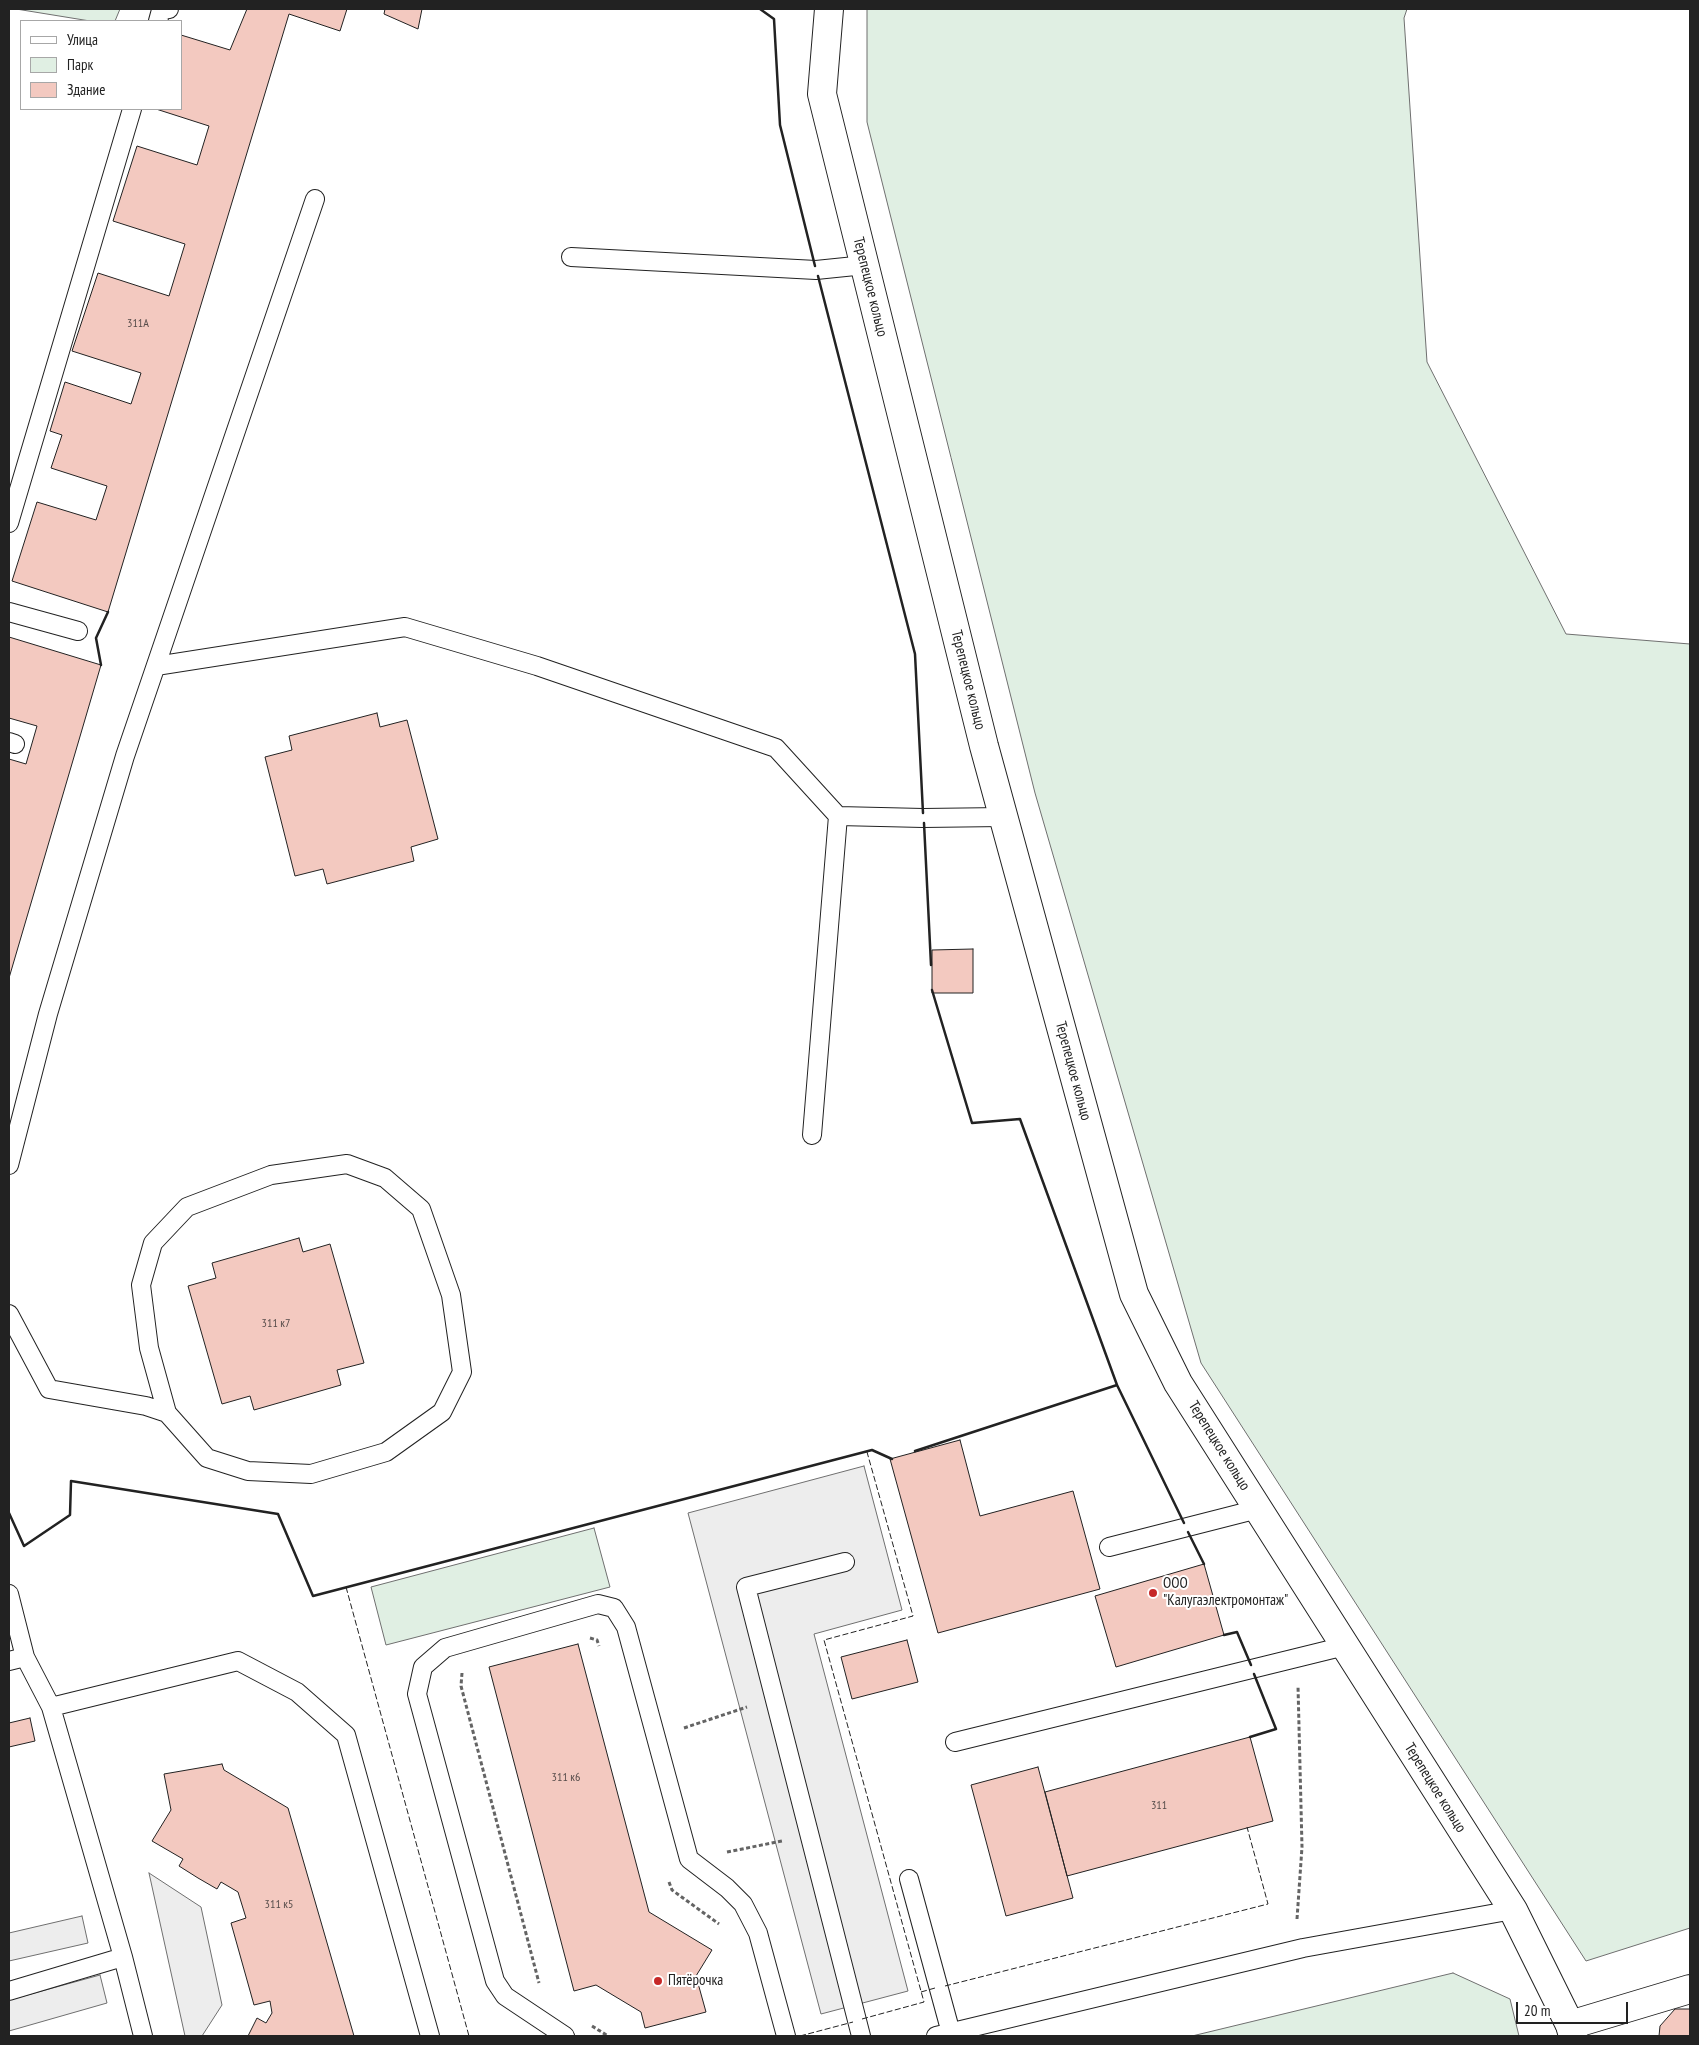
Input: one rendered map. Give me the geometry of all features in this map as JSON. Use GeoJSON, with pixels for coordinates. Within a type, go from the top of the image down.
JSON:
{"type":"FeatureCollection","features":[{"type":"Feature","properties":{"kind":"street","name":"Терепецкое кольцо"},"geometry":{"type":"LineString","coordinates":[[829,9],[822,94],[1003,817],[1134,1294],[1178,1383],[1513,1910],[1571,2030]]}},
{"type":"Feature","properties":{"kind":"street"},"geometry":{"type":"LineString","coordinates":[[1571,2030],[1690,1989]]}},
{"type":"Feature","properties":{"kind":"lane"},"geometry":{"type":"LineString","coordinates":[[9,523],[132,110]]}},
{"type":"Feature","properties":{"kind":"lane"},"geometry":{"type":"LineString","coordinates":[[9,1166],[48,1014],[125,756],[316,199]]}},
{"type":"Feature","properties":{"kind":"lane"},"geometry":{"type":"LineString","coordinates":[[571,257],[816,270],[865,265]]}},
{"type":"Feature","properties":{"kind":"lane"},"geometry":{"type":"LineString","coordinates":[[9,612],[78,631]]}},
{"type":"Feature","properties":{"kind":"lane"},"geometry":{"type":"LineString","coordinates":[[156,666],[405,627],[538,666],[776,748],[838,816],[1003,817]]}},
{"type":"Feature","properties":{"kind":"lane"},"geometry":{"type":"LineString","coordinates":[[812,1134],[838,816]]}},
{"type":"Feature","properties":{"kind":"lane"},"geometry":{"type":"LineString","coordinates":[[9,1314],[49,1389],[146,1406],[167,1413],[207,1458],[248,1471],[311,1474],[386,1452],[442,1412],[462,1372],[451,1295],[421,1209],[385,1178],[346,1164],[271,1175],[187,1207],[153,1243],[141,1285],[149,1348],[167,1413]]}},
{"type":"Feature","properties":{"kind":"lane"},"geometry":{"type":"LineString","coordinates":[[1109,1548],[1258,1508]]}},
{"type":"Feature","properties":{"kind":"lane"},"geometry":{"type":"LineString","coordinates":[[845,1562],[746,1587],[861,2036]]}},
{"type":"Feature","properties":{"kind":"lane"},"geometry":{"type":"LineString","coordinates":[[9,1594],[17,1659],[52,1708],[123,1957],[143,2036]]}},
{"type":"Feature","properties":{"kind":"lane"},"geometry":{"type":"LineString","coordinates":[[565,2036],[505,1996],[495,1980],[417,1694],[423,1668],[445,1648],[598,1604],[614,1608],[626,1627],[689,1859],[727,1888],[743,1904],[758,1933],[786,2036]]}},
{"type":"Feature","properties":{"kind":"lane"},"geometry":{"type":"LineString","coordinates":[[955,1742],[1345,1646]]}},
{"type":"Feature","properties":{"kind":"lane"},"geometry":{"type":"LineString","coordinates":[[52,1708],[238,1661],[297,1692],[346,1735],[430,2036]]}},
{"type":"Feature","properties":{"kind":"lane"},"geometry":{"type":"LineString","coordinates":[[909,1879],[944,2034],[1303,1948],[1513,1910]]}},
{"type":"Feature","properties":{"kind":"lane"},"geometry":{"type":"LineString","coordinates":[[9,1991],[123,1957]]}},
{"type":"Feature","properties":{"kind":"path"},"geometry":{"type":"LineString","coordinates":[[588,1637],[597,1640],[602,1652]]}},
{"type":"Feature","properties":{"kind":"path"},"geometry":{"type":"LineString","coordinates":[[1296,1658],[1300,1722],[1302,1847],[1297,1925],[1303,1948]]}},
{"type":"Feature","properties":{"kind":"path"},"geometry":{"type":"LineString","coordinates":[[467,1669],[462,1673],[461,1686],[540,1985]]}},
{"type":"Feature","properties":{"kind":"path"},"geometry":{"type":"LineString","coordinates":[[656,1737],[774,1697]]}},
{"type":"Feature","properties":{"kind":"path"},"geometry":{"type":"LineString","coordinates":[[723,1928],[672,1890],[663,1866],[689,1859],[810,1836]]}},
{"type":"Feature","properties":{"kind":"path"},"geometry":{"type":"LineString","coordinates":[[585,2021],[608,2036]]}},
{"type":"Feature","properties":{"kind":"green space"},"geometry":{"type":"Polygon","coordinates":[[[16,9],[120,9],[115,20],[84,20],[16,9]]]}},
{"type":"Feature","properties":{"kind":"green space"},"geometry":{"type":"Polygon","coordinates":[[[867,9],[1407,9],[1404,18],[1427,362],[1566,634],[1690,644],[1690,1928],[1586,1961],[1201,1363],[1035,793],[867,122],[867,9]]]}},
{"type":"Feature","properties":{"kind":"green space"},"geometry":{"type":"Polygon","coordinates":[[[594,1528],[610,1587],[386,1645],[371,1587],[594,1528]]]}},
{"type":"Feature","properties":{"kind":"green space"},"geometry":{"type":"Polygon","coordinates":[[[1453,1973],[1510,1999],[1519,2036],[1192,2036],[1453,1973]]]}},
{"type":"Feature","properties":{"kind":"shaded area"},"geometry":{"type":"Polygon","coordinates":[[[864,1466],[902,1610],[814,1634],[908,1991],[821,2014],[688,1513],[864,1466]]]}},
{"type":"Feature","properties":{"kind":"shaded area"},"geometry":{"type":"Polygon","coordinates":[[[149,1873],[201,1907],[222,2005],[202,2036],[185,2036],[149,1873]]]}},
{"type":"Feature","properties":{"kind":"shaded area"},"geometry":{"type":"Polygon","coordinates":[[[82,1916],[88,1943],[9,1961],[9,1933],[82,1916]]]}},
{"type":"Feature","properties":{"kind":"shaded area"},"geometry":{"type":"Polygon","coordinates":[[[100,1975],[107,2003],[9,2031],[9,2000],[100,1975]]]}},
{"type":"Feature","properties":{"kind":"building"},"geometry":{"type":"Polygon","coordinates":[[[247,9],[347,9],[340,31],[289,14],[108,612],[12,581],[37,502],[96,520],[107,486],[51,468],[62,435],[50,431],[65,382],[131,404],[141,373],[72,351],[98,273],[169,296],[185,244],[113,221],[137,146],[197,165],[209,126],[159,110],[182,110],[182,35],[230,50],[247,9]]]}},
{"type":"Feature","properties":{"kind":"building"},"geometry":{"type":"Polygon","coordinates":[[[385,9],[422,9],[418,29],[384,14],[385,9]]]}},
{"type":"Feature","properties":{"kind":"building"},"geometry":{"type":"Polygon","coordinates":[[[9,637],[101,665],[9,978],[9,759],[26,764],[37,726],[9,718],[9,637]]]}},
{"type":"Feature","properties":{"kind":"building"},"geometry":{"type":"Polygon","coordinates":[[[377,713],[380,727],[407,720],[438,839],[411,847],[414,861],[327,884],[323,869],[295,876],[265,757],[292,750],[289,736],[377,713]]]}},
{"type":"Feature","properties":{"kind":"building"},"geometry":{"type":"Polygon","coordinates":[[[973,949],[973,993],[932,993],[932,950],[973,949]]]}},
{"type":"Feature","properties":{"kind":"building"},"geometry":{"type":"Polygon","coordinates":[[[299,1238],[303,1252],[330,1244],[364,1363],[337,1370],[341,1385],[254,1410],[250,1396],[222,1404],[188,1286],[216,1278],[212,1263],[299,1238]]]}},
{"type":"Feature","properties":{"kind":"building"},"geometry":{"type":"Polygon","coordinates":[[[960,1440],[980,1516],[1073,1491],[1100,1589],[938,1633],[890,1459],[960,1440]]]}},
{"type":"Feature","properties":{"kind":"building"},"geometry":{"type":"Polygon","coordinates":[[[1204,1564],[1224,1635],[1116,1667],[1095,1596],[1204,1564]]]}},
{"type":"Feature","properties":{"kind":"building"},"geometry":{"type":"Polygon","coordinates":[[[907,1640],[918,1682],[852,1699],[841,1657],[907,1640]]]}},
{"type":"Feature","properties":{"kind":"building"},"geometry":{"type":"Polygon","coordinates":[[[578,1644],[649,1912],[712,1950],[696,1976],[706,2012],[645,2028],[641,2012],[596,1985],[574,1991],[489,1667],[578,1644]]]}},
{"type":"Feature","properties":{"kind":"building"},"geometry":{"type":"Polygon","coordinates":[[[30,1718],[35,1741],[9,1747],[9,1723],[30,1718]]]}},
{"type":"Feature","properties":{"kind":"building"},"geometry":{"type":"Polygon","coordinates":[[[1250,1737],[1273,1821],[1067,1876],[1045,1792],[1250,1737]]]}},
{"type":"Feature","properties":{"kind":"building"},"geometry":{"type":"Polygon","coordinates":[[[222,1764],[224,1770],[288,1808],[354,2036],[248,2036],[257,2018],[266,2023],[272,2013],[270,2001],[254,2005],[231,1923],[246,1918],[238,1892],[221,1882],[217,1889],[198,1878],[179,1866],[183,1859],[152,1841],[171,1810],[164,1774],[222,1764]]]}},
{"type":"Feature","properties":{"kind":"building"},"geometry":{"type":"Polygon","coordinates":[[[1038,1767],[1073,1898],[1006,1916],[971,1785],[1038,1767]]]}},
{"type":"Feature","properties":{"kind":"building"},"geometry":{"type":"Polygon","coordinates":[[[1675,2009],[1690,2009],[1690,2036],[1659,2036],[1660,2026],[1675,2009]]]}},
{"type":"Feature","properties":{"kind":"fence"},"geometry":{"type":"LineString","coordinates":[[862,2019],[924,2002],[824,1640],[913,1616],[867,1452]]}},
{"type":"Feature","properties":{"kind":"fence"},"geometry":{"type":"LineString","coordinates":[[346,1587],[469,2036]]}},
{"type":"Feature","properties":{"kind":"fence"},"geometry":{"type":"LineString","coordinates":[[945,1986],[1268,1904],[1247,1827]]}},
{"type":"Feature","properties":{"kind":"fence"},"geometry":{"type":"LineString","coordinates":[[921,1992],[935,1988]]}},
{"type":"Feature","properties":{"kind":"fence"},"geometry":{"type":"LineString","coordinates":[[800,2036],[853,2022]]}},
{"type":"Feature","properties":{"kind":"wall"},"geometry":{"type":"LineString","coordinates":[[760,9],[774,19],[780,125],[815,266]]}},
{"type":"Feature","properties":{"kind":"wall"},"geometry":{"type":"LineString","coordinates":[[818,276],[915,654],[923,813]]}},
{"type":"Feature","properties":{"kind":"wall"},"geometry":{"type":"LineString","coordinates":[[101,665],[96,638],[108,612]]}},
{"type":"Feature","properties":{"kind":"wall"},"geometry":{"type":"LineString","coordinates":[[924,823],[931,965]]}},
{"type":"Feature","properties":{"kind":"wall"},"geometry":{"type":"LineString","coordinates":[[932,990],[972,1123],[1020,1119],[1117,1385],[1184,1523]]}},
{"type":"Feature","properties":{"kind":"wall"},"geometry":{"type":"LineString","coordinates":[[915,1451],[1117,1385]]}},
{"type":"Feature","properties":{"kind":"wall"},"geometry":{"type":"LineString","coordinates":[[9,1513],[24,1546],[70,1515],[71,1481],[278,1514],[313,1596],[872,1450],[892,1459]]}},
{"type":"Feature","properties":{"kind":"wall"},"geometry":{"type":"LineString","coordinates":[[1188,1532],[1204,1564]]}},
{"type":"Feature","properties":{"kind":"wall"},"geometry":{"type":"LineString","coordinates":[[1224,1635],[1237,1632],[1251,1665]]}},
{"type":"Feature","properties":{"kind":"wall"},"geometry":{"type":"LineString","coordinates":[[1250,1737],[1276,1729],[1254,1674]]}},
{"type":"Feature","properties":{"kind":"place","name":"ООО \"Калугаэлектромонтаж\""},"geometry":{"type":"Point","coordinates":[1153,1593]}},
{"type":"Feature","properties":{"kind":"place","name":"Пятёрочка"},"geometry":{"type":"Point","coordinates":[658,1981]}}]}
